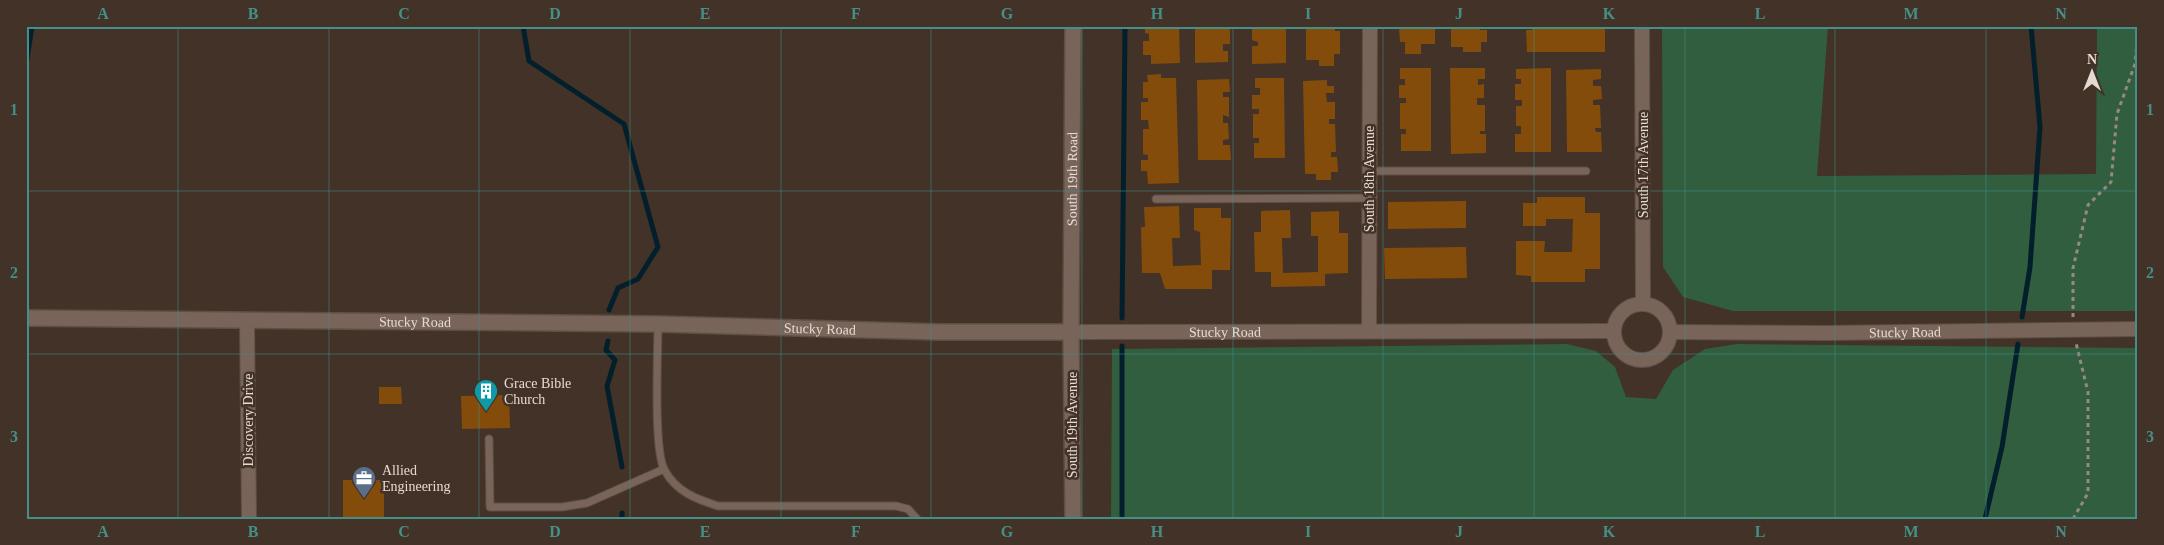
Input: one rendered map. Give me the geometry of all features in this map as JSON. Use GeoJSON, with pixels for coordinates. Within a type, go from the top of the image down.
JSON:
{"type":"FeatureCollection","features":[{"type":"Feature","properties":{"kind":"street","name":"South 19th Road"},"geometry":{"type":"LineString","coordinates":[[1071,332],[1073,26]]}},
{"type":"Feature","properties":{"kind":"street","name":"South 18th Avenue"},"geometry":{"type":"LineString","coordinates":[[1369,331],[1370,26]]}},
{"type":"Feature","properties":{"kind":"street","name":"South 17th Avenue"},"geometry":{"type":"LineString","coordinates":[[1642,26],[1643,303]]}},
{"type":"Feature","properties":{"kind":"street"},"geometry":{"type":"LineString","coordinates":[[1643,303],[1661,311],[1667,318],[1671,332],[1668,343],[1663,351],[1646,360],[1627,356],[1615,340],[1614,331],[1621,313],[1628,307],[1643,303]]}},
{"type":"Feature","properties":{"kind":"street","name":"Stucky Road"},"geometry":{"type":"LineString","coordinates":[[26,318],[658,324],[940,332],[1614,331]]}},
{"type":"Feature","properties":{"kind":"street","name":"Discovery Drive"},"geometry":{"type":"LineString","coordinates":[[247,321],[249,519]]}},
{"type":"Feature","properties":{"kind":"street","name":"Stucky Road"},"geometry":{"type":"LineString","coordinates":[[1671,332],[1827,333],[2138,329]]}},
{"type":"Feature","properties":{"kind":"street","name":"South 19th Avenue"},"geometry":{"type":"LineString","coordinates":[[1071,332],[1073,519]]}},
{"type":"Feature","properties":{"kind":"lane"},"geometry":{"type":"LineString","coordinates":[[1369,171],[1586,171]]}},
{"type":"Feature","properties":{"kind":"lane"},"geometry":{"type":"LineString","coordinates":[[1156,199],[1369,198]]}},
{"type":"Feature","properties":{"kind":"lane"},"geometry":{"type":"LineString","coordinates":[[658,324],[659,447],[664,469],[677,486],[694,499],[718,506],[896,506],[908,509],[917,519]]}},
{"type":"Feature","properties":{"kind":"lane"},"geometry":{"type":"LineString","coordinates":[[488,439],[490,507],[562,507],[587,503],[664,469]]}},
{"type":"Feature","properties":{"kind":"path"},"geometry":{"type":"LineString","coordinates":[[2073,519],[2088,493],[2088,392],[2073,330],[2073,268],[2088,205],[2110,182],[2116,114],[2136,64],[2138,30]]}},
{"type":"Feature","properties":{"kind":"green space"},"geometry":{"type":"Polygon","coordinates":[[[1662,26],[1828,26],[1817,176],[2096,174],[2097,26],[2138,26],[2138,311],[1733,311],[1683,297],[1663,267],[1662,26]]]}},
{"type":"Feature","properties":{"kind":"green space"},"geometry":{"type":"Polygon","coordinates":[[[1567,344],[1596,351],[1615,367],[1626,397],[1656,399],[1673,370],[1705,349],[1737,344],[2138,348],[2138,519],[1111,519],[1112,349],[1567,344]]]}},
{"type":"Feature","properties":{"kind":"building"},"geometry":{"type":"Polygon","coordinates":[[[1145,26],[1179,26],[1180,63],[1151,64],[1151,55],[1143,55],[1143,41],[1149,41],[1149,34],[1145,33],[1145,26]]]}},
{"type":"Feature","properties":{"kind":"building"},"geometry":{"type":"Polygon","coordinates":[[[1195,26],[1230,27],[1230,44],[1223,44],[1223,51],[1228,51],[1228,62],[1195,63],[1195,26]]]}},
{"type":"Feature","properties":{"kind":"building"},"geometry":{"type":"Polygon","coordinates":[[[1286,26],[1286,63],[1252,64],[1252,46],[1258,46],[1258,42],[1252,40],[1252,27],[1286,26]]]}},
{"type":"Feature","properties":{"kind":"building"},"geometry":{"type":"Polygon","coordinates":[[[1306,26],[1335,26],[1335,31],[1340,31],[1340,54],[1334,54],[1334,66],[1319,66],[1319,60],[1306,60],[1306,26]]]}},
{"type":"Feature","properties":{"kind":"building"},"geometry":{"type":"Polygon","coordinates":[[[1399,26],[1435,26],[1435,44],[1421,44],[1421,54],[1405,54],[1405,42],[1400,42],[1399,26]]]}},
{"type":"Feature","properties":{"kind":"building"},"geometry":{"type":"Polygon","coordinates":[[[1451,26],[1480,26],[1480,30],[1487,30],[1487,42],[1481,42],[1481,52],[1463,52],[1463,47],[1451,47],[1451,26]]]}},
{"type":"Feature","properties":{"kind":"building"},"geometry":{"type":"Polygon","coordinates":[[[1532,26],[1605,26],[1605,52],[1527,52],[1526,30],[1532,30],[1532,26]]]}},
{"type":"Feature","properties":{"kind":"building"},"geometry":{"type":"Polygon","coordinates":[[[1400,68],[1431,68],[1431,151],[1401,151],[1401,134],[1406,134],[1406,129],[1400,129],[1400,103],[1406,103],[1406,98],[1399,98],[1399,85],[1405,85],[1405,79],[1400,79],[1400,68]]]}},
{"type":"Feature","properties":{"kind":"building"},"geometry":{"type":"Polygon","coordinates":[[[1450,68],[1485,68],[1485,79],[1478,79],[1478,85],[1484,84],[1484,98],[1477,98],[1477,105],[1485,105],[1485,131],[1480,131],[1480,134],[1486,134],[1486,153],[1451,154],[1450,68]]]}},
{"type":"Feature","properties":{"kind":"building"},"geometry":{"type":"Polygon","coordinates":[[[1551,68],[1551,152],[1515,152],[1515,134],[1521,134],[1521,126],[1516,126],[1516,106],[1522,106],[1522,100],[1515,100],[1515,84],[1521,84],[1521,79],[1516,79],[1516,69],[1551,68]]]}},
{"type":"Feature","properties":{"kind":"building"},"geometry":{"type":"Polygon","coordinates":[[[1601,69],[1601,79],[1593,80],[1593,86],[1601,86],[1602,99],[1593,100],[1593,105],[1600,105],[1601,128],[1595,128],[1596,132],[1601,132],[1602,152],[1567,152],[1566,70],[1601,69]]]}},
{"type":"Feature","properties":{"kind":"building"},"geometry":{"type":"Polygon","coordinates":[[[1161,74],[1161,78],[1176,78],[1179,183],[1148,184],[1147,171],[1141,171],[1141,160],[1148,160],[1148,155],[1143,154],[1143,129],[1149,129],[1148,120],[1141,120],[1141,102],[1148,102],[1148,98],[1143,98],[1143,82],[1148,82],[1147,75],[1161,74]]]}},
{"type":"Feature","properties":{"kind":"building"},"geometry":{"type":"Polygon","coordinates":[[[1255,78],[1284,78],[1285,158],[1254,158],[1254,143],[1259,143],[1259,138],[1253,138],[1253,114],[1259,114],[1259,109],[1252,109],[1252,95],[1260,95],[1260,88],[1255,88],[1255,78]]]}},
{"type":"Feature","properties":{"kind":"building"},"geometry":{"type":"Polygon","coordinates":[[[1229,79],[1230,92],[1223,92],[1223,97],[1229,97],[1229,117],[1223,115],[1223,123],[1228,123],[1229,139],[1223,140],[1223,145],[1230,145],[1231,160],[1198,160],[1197,80],[1229,79]]]}},
{"type":"Feature","properties":{"kind":"building"},"geometry":{"type":"Polygon","coordinates":[[[1327,80],[1327,86],[1334,86],[1334,93],[1326,93],[1327,102],[1335,102],[1335,119],[1329,119],[1329,124],[1335,124],[1336,152],[1331,152],[1331,157],[1337,157],[1338,172],[1331,172],[1331,180],[1316,180],[1316,174],[1305,174],[1303,81],[1327,80]]]}},
{"type":"Feature","properties":{"kind":"building"},"geometry":{"type":"Polygon","coordinates":[[[1537,197],[1585,197],[1585,213],[1600,213],[1600,269],[1585,269],[1585,282],[1531,282],[1531,276],[1516,275],[1516,241],[1545,241],[1544,252],[1572,252],[1573,219],[1546,219],[1546,226],[1523,226],[1523,203],[1537,203],[1537,197]]]}},
{"type":"Feature","properties":{"kind":"building"},"geometry":{"type":"Polygon","coordinates":[[[1466,201],[1466,228],[1388,229],[1388,202],[1466,201]]]}},
{"type":"Feature","properties":{"kind":"building"},"geometry":{"type":"Polygon","coordinates":[[[1179,206],[1180,238],[1172,238],[1173,266],[1201,265],[1200,232],[1194,230],[1194,208],[1221,208],[1221,218],[1231,218],[1230,270],[1212,270],[1212,289],[1165,289],[1160,273],[1142,273],[1141,227],[1145,227],[1144,207],[1179,206]]]}},
{"type":"Feature","properties":{"kind":"building"},"geometry":{"type":"Polygon","coordinates":[[[1290,210],[1291,238],[1282,238],[1283,273],[1318,272],[1318,236],[1311,236],[1311,212],[1339,211],[1339,233],[1348,233],[1348,273],[1325,274],[1325,286],[1271,287],[1271,272],[1255,272],[1254,232],[1261,232],[1261,211],[1290,210]]]}},
{"type":"Feature","properties":{"kind":"building"},"geometry":{"type":"Polygon","coordinates":[[[1466,247],[1467,278],[1385,279],[1384,248],[1466,247]]]}},
{"type":"Feature","properties":{"kind":"building"},"geometry":{"type":"Polygon","coordinates":[[[379,387],[401,387],[402,404],[379,404],[379,387]]]}},
{"type":"Feature","properties":{"kind":"building","name":"Grace Bible Church"},"geometry":{"type":"Polygon","coordinates":[[[509,395],[510,428],[462,429],[461,396],[509,395]]]}},
{"type":"Feature","properties":{"kind":"building","name":"Allied Engineering"},"geometry":{"type":"Polygon","coordinates":[[[343,480],[384,480],[384,519],[343,519],[343,480]]]}},
{"type":"Feature","properties":{"kind":"waterway"},"geometry":{"type":"LineString","coordinates":[[26,65],[32,26]]}},
{"type":"Feature","properties":{"kind":"waterway"},"geometry":{"type":"LineString","coordinates":[[523,26],[529,61],[624,124],[658,247],[638,279],[618,288],[609,310]]}},
{"type":"Feature","properties":{"kind":"waterway"},"geometry":{"type":"LineString","coordinates":[[1122,318],[1125,26]]}},
{"type":"Feature","properties":{"kind":"waterway"},"geometry":{"type":"LineString","coordinates":[[2022,317],[2030,267],[2040,127],[2031,26]]}},
{"type":"Feature","properties":{"kind":"waterway"},"geometry":{"type":"LineString","coordinates":[[608,341],[606,350],[615,360],[607,386],[622,467]]}},
{"type":"Feature","properties":{"kind":"waterway"},"geometry":{"type":"LineString","coordinates":[[1985,519],[2002,447],[2018,344]]}},
{"type":"Feature","properties":{"kind":"waterway"},"geometry":{"type":"LineString","coordinates":[[1122,346],[1122,519]]}},
{"type":"Feature","properties":{"kind":"waterway"},"geometry":{"type":"LineString","coordinates":[[622,513],[622,519]]}},
{"type":"Feature","properties":{"kind":"place","name":"Grace Bible Church"},"geometry":{"type":"Point","coordinates":[486,412]}},
{"type":"Feature","properties":{"kind":"place","name":"Allied Engineering"},"geometry":{"type":"Point","coordinates":[364,499]}}]}
